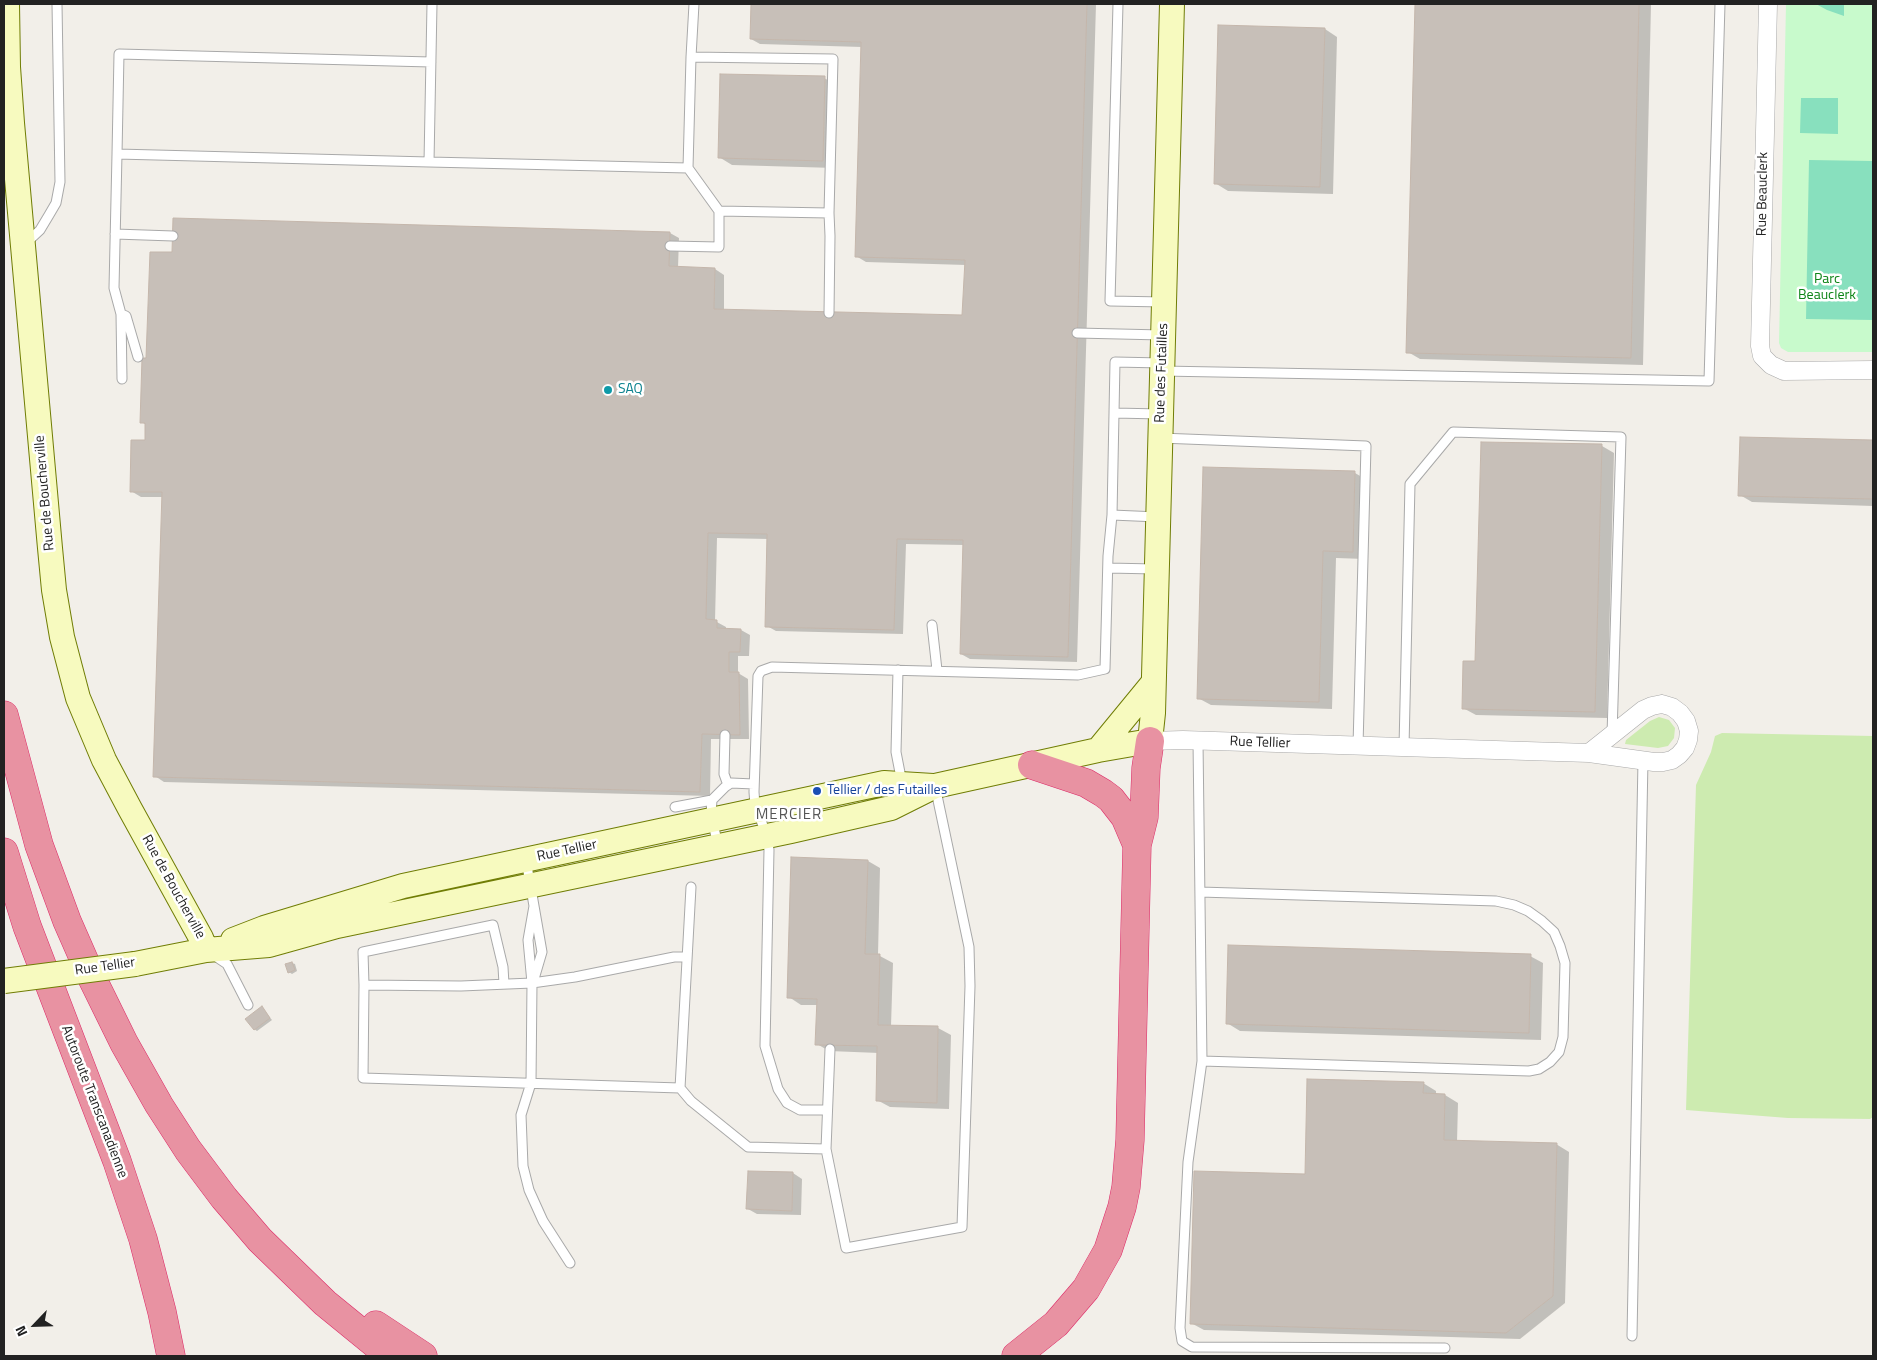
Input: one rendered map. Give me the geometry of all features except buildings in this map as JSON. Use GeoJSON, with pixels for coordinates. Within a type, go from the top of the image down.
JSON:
{"type":"FeatureCollection","features":[{"type":"Feature","properties":{"kind":"highway"},"geometry":{"type":"LineString","coordinates":[[4,715],[39,845],[56,892],[92,978],[124,1043],[174,1129],[230,1205],[260,1240],[342,1318],[390,1356]]}},
{"type":"Feature","properties":{"kind":"highway"},"geometry":{"type":"LineString","coordinates":[[1016,1356],[1056,1324],[1086,1289],[1108,1250],[1122,1207],[1130,1140],[1137,845],[1144,817],[1146,768],[1150,741]]}},
{"type":"Feature","properties":{"kind":"highway"},"geometry":{"type":"LineString","coordinates":[[1032,765],[1086,782],[1103,792],[1111,799],[1125,818],[1137,845]]}},
{"type":"Feature","properties":{"kind":"highway","name":"Autoroute Transcanadienne"},"geometry":{"type":"LineString","coordinates":[[4,852],[27,926],[117,1161],[141,1231],[172,1356]]}},
{"type":"Feature","properties":{"kind":"highway"},"geometry":{"type":"LineString","coordinates":[[124,1043],[175,1124],[212,1173],[253,1220],[296,1261],[343,1301],[422,1356]]}},
{"type":"Feature","properties":{"kind":"street","name":"Rue de Boucherville"},"geometry":{"type":"LineString","coordinates":[[7,4],[10,91],[54,590],[67,659],[78,698],[104,760],[206,950]]}},
{"type":"Feature","properties":{"kind":"street","name":"Rue des Futailles"},"geometry":{"type":"LineString","coordinates":[[1150,741],[1154,684],[1172,4]]}},
{"type":"Feature","properties":{"kind":"street","name":"Rue Beauclerk"},"geometry":{"type":"LineString","coordinates":[[1768,4],[1760,346],[1762,356],[1771,365],[1784,371],[1873,370]]}},
{"type":"Feature","properties":{"kind":"street"},"geometry":{"type":"LineString","coordinates":[[1098,750],[1154,684]]}},
{"type":"Feature","properties":{"kind":"street","name":"Rue Tellier"},"geometry":{"type":"LineString","coordinates":[[206,950],[264,928],[403,886],[526,860],[712,810],[757,810],[884,783],[904,792],[1098,750],[1150,741],[1589,753],[1663,762],[1672,760],[1685,748],[1689,731],[1686,721],[1672,707],[1662,704],[1652,706],[1643,710],[1589,753]]}},
{"type":"Feature","properties":{"kind":"street","name":"Rue Tellier"},"geometry":{"type":"LineString","coordinates":[[4,980],[135,964],[206,950],[269,945],[337,926],[532,896],[718,846],[891,808],[904,792]]}},
{"type":"Feature","properties":{"kind":"lane"},"geometry":{"type":"LineString","coordinates":[[23,246],[40,230],[49,216],[56,203],[60,182],[57,4]]}},
{"type":"Feature","properties":{"kind":"lane"},"geometry":{"type":"LineString","coordinates":[[429,162],[432,4]]}},
{"type":"Feature","properties":{"kind":"lane"},"geometry":{"type":"LineString","coordinates":[[670,246],[719,247],[720,211],[688,168],[694,4]]}},
{"type":"Feature","properties":{"kind":"lane"},"geometry":{"type":"LineString","coordinates":[[1118,4],[1110,301],[1164,302]]}},
{"type":"Feature","properties":{"kind":"lane"},"geometry":{"type":"LineString","coordinates":[[827,1110],[800,1110],[787,1103],[780,1095],[766,1051],[769,850],[767,836],[757,810],[754,784],[756,697],[758,676],[761,671],[772,667],[1078,675],[1105,669],[1108,568],[1112,515],[1115,362],[1162,367],[1709,381],[1720,4]]}},
{"type":"Feature","properties":{"kind":"lane"},"geometry":{"type":"LineString","coordinates":[[122,379],[121,314],[114,288],[119,54],[431,62]]}},
{"type":"Feature","properties":{"kind":"lane"},"geometry":{"type":"LineString","coordinates":[[691,57],[833,59],[829,213],[829,313]]}},
{"type":"Feature","properties":{"kind":"lane"},"geometry":{"type":"LineString","coordinates":[[117,154],[688,168]]}},
{"type":"Feature","properties":{"kind":"lane"},"geometry":{"type":"LineString","coordinates":[[720,211],[829,213]]}},
{"type":"Feature","properties":{"kind":"lane"},"geometry":{"type":"LineString","coordinates":[[115,234],[172,236]]}},
{"type":"Feature","properties":{"kind":"lane"},"geometry":{"type":"LineString","coordinates":[[121,314],[126,316],[138,357]]}},
{"type":"Feature","properties":{"kind":"lane"},"geometry":{"type":"LineString","coordinates":[[1077,333],[1163,335]]}},
{"type":"Feature","properties":{"kind":"lane"},"geometry":{"type":"LineString","coordinates":[[1114,413],[1161,414]]}},
{"type":"Feature","properties":{"kind":"lane"},"geometry":{"type":"LineString","coordinates":[[1404,747],[1410,484],[1453,432],[1621,437],[1612,735]]}},
{"type":"Feature","properties":{"kind":"lane"},"geometry":{"type":"LineString","coordinates":[[1160,438],[1366,446],[1358,746]]}},
{"type":"Feature","properties":{"kind":"lane"},"geometry":{"type":"LineString","coordinates":[[1112,515],[1158,517]]}},
{"type":"Feature","properties":{"kind":"lane"},"geometry":{"type":"LineString","coordinates":[[1108,568],[1156,569]]}},
{"type":"Feature","properties":{"kind":"lane"},"geometry":{"type":"LineString","coordinates":[[932,625],[937,670]]}},
{"type":"Feature","properties":{"kind":"lane"},"geometry":{"type":"LineString","coordinates":[[898,670],[896,752],[904,792]]}},
{"type":"Feature","properties":{"kind":"lane"},"geometry":{"type":"LineString","coordinates":[[725,735],[724,774],[728,785]]}},
{"type":"Feature","properties":{"kind":"lane"},"geometry":{"type":"LineString","coordinates":[[1198,741],[1202,1061],[1188,1162],[1180,1328],[1182,1340],[1192,1347],[1445,1348]]}},
{"type":"Feature","properties":{"kind":"lane"},"geometry":{"type":"LineString","coordinates":[[1632,1336],[1643,760]]}},
{"type":"Feature","properties":{"kind":"lane"},"geometry":{"type":"LineString","coordinates":[[718,846],[712,810],[728,785],[736,783],[754,784]]}},
{"type":"Feature","properties":{"kind":"lane"},"geometry":{"type":"LineString","coordinates":[[830,1049],[826,1149],[846,1248],[962,1227],[970,986],[969,946],[935,786]]}},
{"type":"Feature","properties":{"kind":"lane"},"geometry":{"type":"LineString","coordinates":[[675,807],[712,810]]}},
{"type":"Feature","properties":{"kind":"lane"},"geometry":{"type":"LineString","coordinates":[[526,860],[542,952],[532,983]]}},
{"type":"Feature","properties":{"kind":"lane"},"geometry":{"type":"LineString","coordinates":[[691,887],[680,1088],[690,1101],[748,1147],[826,1149]]}},
{"type":"Feature","properties":{"kind":"lane"},"geometry":{"type":"LineString","coordinates":[[1200,892],[1496,900],[1528,911],[1542,921],[1554,932],[1565,963],[1563,1037],[1559,1052],[1550,1062],[1539,1069],[1529,1071],[1202,1061]]}},
{"type":"Feature","properties":{"kind":"lane"},"geometry":{"type":"LineString","coordinates":[[532,896],[528,940],[532,983],[531,1083],[522,1115],[523,1166],[529,1190],[543,1222],[570,1263]]}},
{"type":"Feature","properties":{"kind":"lane"},"geometry":{"type":"LineString","coordinates":[[504,984],[493,925],[363,952],[362,1078],[680,1088]]}},
{"type":"Feature","properties":{"kind":"lane"},"geometry":{"type":"LineString","coordinates":[[206,950],[227,964],[248,1006]]}},
{"type":"Feature","properties":{"kind":"lane"},"geometry":{"type":"LineString","coordinates":[[364,985],[461,986],[532,983],[570,978],[674,957],[687,957]]}},
{"type":"Feature","properties":{"kind":"green space","name":"Parc Beauclerk"},"geometry":{"type":"Polygon","coordinates":[[[1786,4],[1873,4],[1873,352],[1788,352],[1781,348],[1779,343],[1786,4]]]}},
{"type":"Feature","properties":{"kind":"green space"},"geometry":{"type":"Polygon","coordinates":[[[1816,4],[1844,4],[1844,16],[1827,10],[1816,4]]]}},
{"type":"Feature","properties":{"kind":"green space"},"geometry":{"type":"Polygon","coordinates":[[[1801,98],[1838,98],[1838,134],[1800,133],[1801,98]]]}},
{"type":"Feature","properties":{"kind":"green space"},"geometry":{"type":"Polygon","coordinates":[[[1809,160],[1873,161],[1873,320],[1806,319],[1809,160]]]}},
{"type":"Feature","properties":{"kind":"green space"},"geometry":{"type":"Polygon","coordinates":[[[1659,717],[1669,720],[1675,728],[1674,738],[1668,746],[1658,748],[1625,744],[1626,740],[1650,721],[1659,717]]]}},
{"type":"Feature","properties":{"kind":"green space"},"geometry":{"type":"Polygon","coordinates":[[[1722,733],[1873,736],[1873,1117],[1870,1119],[1788,1118],[1686,1110],[1696,785],[1711,752],[1715,736],[1722,733]]]}},
{"type":"Feature","properties":{"kind":"place","name":"SAQ"},"geometry":{"type":"Point","coordinates":[608,390]}},
{"type":"Feature","properties":{"kind":"place","name":"Tellier / des Futailles"},"geometry":{"type":"Point","coordinates":[817,791]}},
{"type":"Feature","properties":{"kind":"district","name":"MERCIER"},"geometry":{"type":"Point","coordinates":[789,815]}}]}
